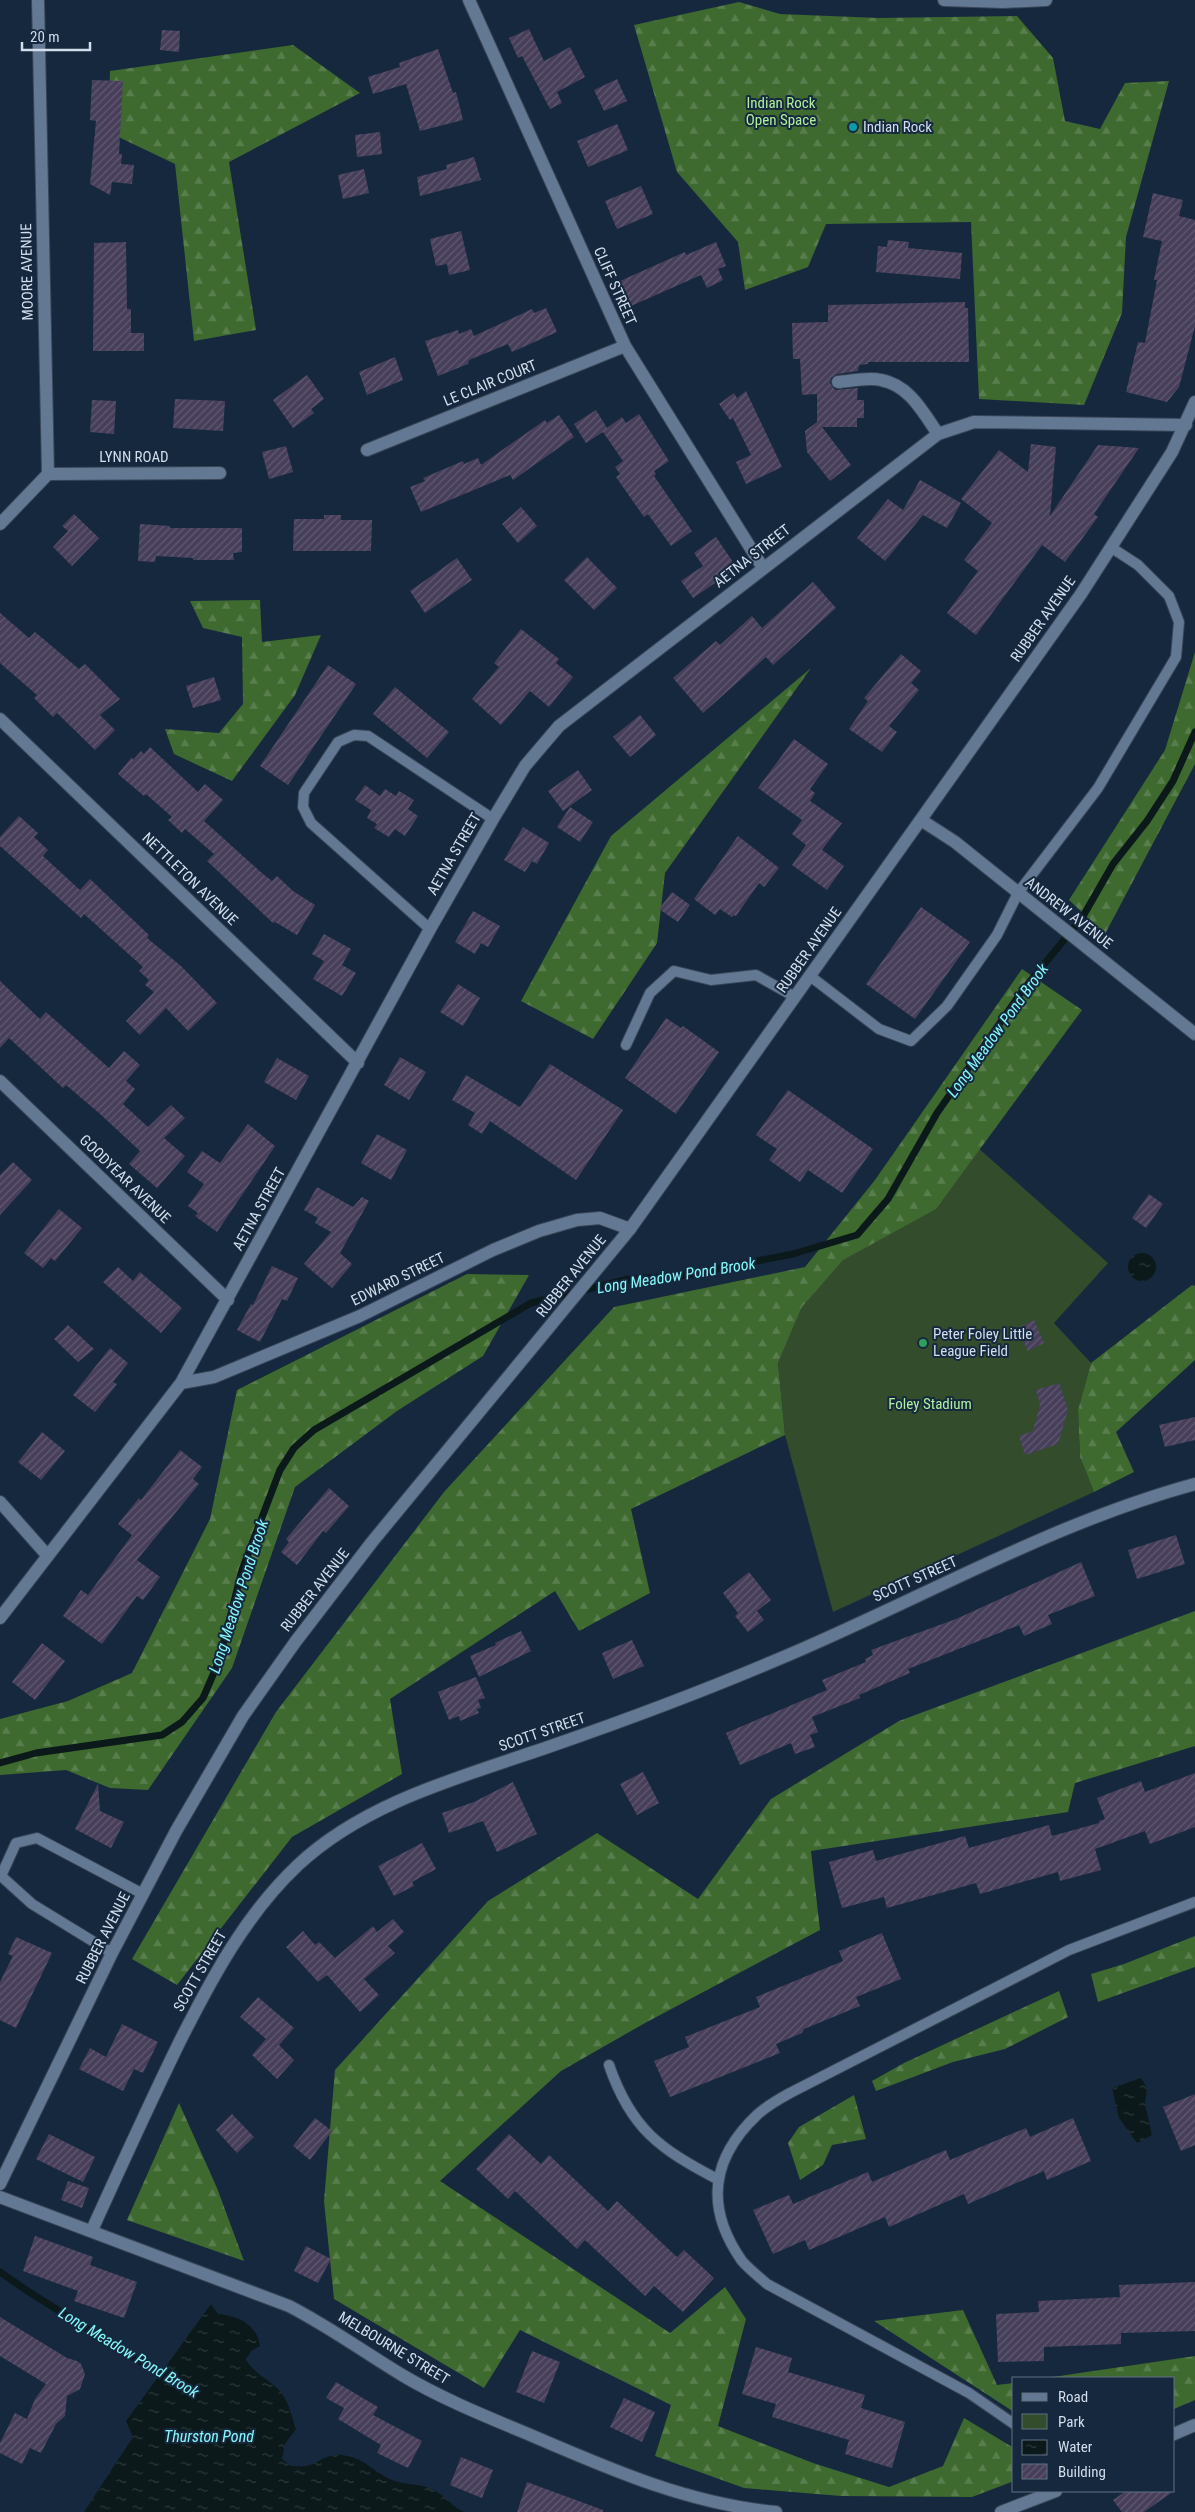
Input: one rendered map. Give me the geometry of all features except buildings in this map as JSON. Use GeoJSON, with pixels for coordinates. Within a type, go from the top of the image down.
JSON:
{"type":"FeatureCollection","features":[{"type":"Feature","properties":{"kind":"street","name":"MOORE AVENUE"},"geometry":{"type":"LineString","coordinates":[[38,0],[48,474]]}},
{"type":"Feature","properties":{"kind":"street","name":"CLIFF STREET"},"geometry":{"type":"LineString","coordinates":[[469,0],[625,346],[763,568]]}},
{"type":"Feature","properties":{"kind":"street"},"geometry":{"type":"LineString","coordinates":[[944,0],[1046,0]]}},
{"type":"Feature","properties":{"kind":"street","name":"LE CLAIR COURT"},"geometry":{"type":"LineString","coordinates":[[367,450],[625,346]]}},
{"type":"Feature","properties":{"kind":"street"},"geometry":{"type":"LineString","coordinates":[[838,382],[880,379],[901,387],[919,406],[938,434]]}},
{"type":"Feature","properties":{"kind":"street","name":"RUBBER AVENUE"},"geometry":{"type":"LineString","coordinates":[[0,2184],[112,1953],[176,1831],[242,1716],[296,1640],[372,1542],[630,1229],[1112,548],[1172,452],[1195,402]]}},
{"type":"Feature","properties":{"kind":"street","name":"AETNA STREET"},"geometry":{"type":"LineString","coordinates":[[0,1618],[181,1383],[358,1063],[430,928],[525,766],[558,726],[938,434],[974,422],[1186,425]]}},
{"type":"Feature","properties":{"kind":"street","name":"LYNN ROAD"},"geometry":{"type":"LineString","coordinates":[[48,474],[220,473]]}},
{"type":"Feature","properties":{"kind":"street"},"geometry":{"type":"LineString","coordinates":[[0,524],[48,474]]}},
{"type":"Feature","properties":{"kind":"street","name":"NETTLETON AVENUE"},"geometry":{"type":"LineString","coordinates":[[0,719],[358,1063]]}},
{"type":"Feature","properties":{"kind":"street","name":"ANDREW AVENUE"},"geometry":{"type":"LineString","coordinates":[[921,820],[955,842],[1194,1030]]}},
{"type":"Feature","properties":{"kind":"street","name":"GOODYEAR AVENUE"},"geometry":{"type":"LineString","coordinates":[[0,1081],[228,1300]]}},
{"type":"Feature","properties":{"kind":"street","name":"EDWARD STREET"},"geometry":{"type":"LineString","coordinates":[[181,1383],[214,1377],[360,1316],[493,1250],[540,1231],[577,1220],[600,1218],[630,1229]]}},
{"type":"Feature","properties":{"kind":"street","name":"SCOTT STREET"},"geometry":{"type":"LineString","coordinates":[[92,2230],[167,2067],[212,1977],[260,1907],[299,1864],[338,1834],[388,1807],[437,1786],[660,1707],[777,1660],[1067,1529],[1150,1496],[1195,1484]]}},
{"type":"Feature","properties":{"kind":"street"},"geometry":{"type":"LineString","coordinates":[[0,1502],[48,1555]]}},
{"type":"Feature","properties":{"kind":"street","name":"MELBOURNE STREET"},"geometry":{"type":"LineString","coordinates":[[0,2197],[92,2230],[289,2306],[316,2320],[401,2375],[436,2394],[594,2462],[682,2495],[737,2508],[776,2512]]}},
{"type":"Feature","properties":{"kind":"street"},"geometry":{"type":"LineString","coordinates":[[1175,2434],[1195,2425]]}},
{"type":"Feature","properties":{"kind":"street"},"geometry":{"type":"LineString","coordinates":[[1000,2512],[1053,2492]]}},
{"type":"Feature","properties":{"kind":"lane"},"geometry":{"type":"LineString","coordinates":[[810,976],[879,1029],[911,1041],[947,1006],[996,934],[1018,893],[1098,788],[1176,657],[1179,622],[1168,596],[1138,565],[1112,548]]}},
{"type":"Feature","properties":{"kind":"lane"},"geometry":{"type":"LineString","coordinates":[[430,928],[311,823],[303,807],[304,793],[338,742],[354,735],[368,736],[493,819]]}},
{"type":"Feature","properties":{"kind":"lane"},"geometry":{"type":"LineString","coordinates":[[626,1045],[650,993],[674,971],[711,980],[756,975],[795,997]]}},
{"type":"Feature","properties":{"kind":"lane"},"geometry":{"type":"LineString","coordinates":[[112,1953],[32,1904],[1,1876],[16,1844],[37,1838],[143,1894]]}},
{"type":"Feature","properties":{"kind":"lane"},"geometry":{"type":"LineString","coordinates":[[1012,2423],[969,2393],[767,2284],[743,2262],[727,2236],[716,2200],[717,2179],[725,2156],[738,2135],[760,2113],[790,2093],[1069,1950],[1195,1902]]}},
{"type":"Feature","properties":{"kind":"lane"},"geometry":{"type":"LineString","coordinates":[[609,2065],[617,2089],[644,2131],[679,2159],[717,2179]]}},
{"type":"Feature","properties":{"kind":"green space","name":"Indian Rock Open Space"},"geometry":{"type":"Polygon","coordinates":[[[739,2],[780,14],[879,18],[1017,16],[1053,58],[1065,121],[1100,129],[1125,83],[1169,81],[1126,237],[1122,313],[1084,405],[979,399],[971,222],[826,224],[808,267],[745,290],[738,242],[677,172],[634,25],[739,2]]]}},
{"type":"Feature","properties":{"kind":"green space"},"geometry":{"type":"Polygon","coordinates":[[[293,45],[360,93],[229,162],[256,330],[194,341],[175,164],[108,132],[110,71],[293,45]]]}},
{"type":"Feature","properties":{"kind":"green space"},"geometry":{"type":"Polygon","coordinates":[[[260,600],[262,642],[321,635],[295,695],[232,781],[174,754],[165,729],[219,733],[243,704],[242,637],[203,628],[190,601],[260,600]]]}},
{"type":"Feature","properties":{"kind":"green space"},"geometry":{"type":"Polygon","coordinates":[[[1195,652],[1195,764],[1105,934],[1069,900],[1165,750],[1195,652]]]}},
{"type":"Feature","properties":{"kind":"green space"},"geometry":{"type":"Polygon","coordinates":[[[811,668],[665,873],[657,943],[593,1039],[521,1001],[611,836],[811,668]]]}},
{"type":"Feature","properties":{"kind":"green space"},"geometry":{"type":"Polygon","coordinates":[[[1022,969],[1082,1010],[936,1209],[843,1260],[802,1307],[778,1363],[785,1435],[631,1509],[650,1593],[579,1631],[555,1591],[390,1699],[402,1774],[292,1837],[177,1985],[132,1959],[276,1712],[444,1492],[614,1307],[805,1267],[875,1180],[1022,969]]]}},
{"type":"Feature","properties":{"kind":"green space","name":"Foley Stadium"},"geometry":{"type":"Polygon","coordinates":[[[942,1116],[1108,1263],[1054,1323],[1091,1363],[1078,1410],[1080,1457],[1094,1492],[833,1612],[785,1435],[778,1363],[802,1307],[942,1116]]]}},
{"type":"Feature","properties":{"kind":"green space"},"geometry":{"type":"Polygon","coordinates":[[[467,1274],[529,1275],[483,1356],[397,1411],[295,1487],[232,1668],[148,1790],[110,1788],[66,1770],[0,1775],[0,1719],[68,1701],[132,1673],[210,1519],[237,1390],[467,1274]]]}},
{"type":"Feature","properties":{"kind":"green space"},"geometry":{"type":"Polygon","coordinates":[[[1192,1285],[1195,1286],[1195,1360],[1116,1432],[1134,1472],[1094,1492],[1080,1457],[1078,1410],[1091,1363],[1192,1285]]]}},
{"type":"Feature","properties":{"kind":"green space"},"geometry":{"type":"Polygon","coordinates":[[[1195,1611],[1195,1746],[1075,1783],[1068,1812],[811,1851],[820,1930],[645,2023],[561,2071],[440,2181],[670,2333],[725,2287],[746,2319],[718,2426],[813,2463],[889,2487],[943,2466],[964,2418],[1012,2447],[1012,2482],[972,2497],[841,2496],[744,2488],[655,2456],[671,2405],[520,2330],[484,2388],[334,2299],[324,2201],[335,2070],[488,1901],[597,1833],[698,1899],[771,1799],[899,1721],[1195,1611]]]}},
{"type":"Feature","properties":{"kind":"green space"},"geometry":{"type":"Polygon","coordinates":[[[1195,1936],[1195,1967],[1098,2002],[1091,1974],[1124,1964],[1195,1936]]]}},
{"type":"Feature","properties":{"kind":"green space"},"geometry":{"type":"Polygon","coordinates":[[[1059,1991],[1068,2017],[1005,2049],[953,2062],[876,2091],[872,2081],[904,2063],[1059,1991]]]}},
{"type":"Feature","properties":{"kind":"green space"},"geometry":{"type":"Polygon","coordinates":[[[854,2095],[866,2139],[832,2145],[823,2165],[800,2180],[788,2143],[799,2127],[854,2095]]]}},
{"type":"Feature","properties":{"kind":"green space"},"geometry":{"type":"Polygon","coordinates":[[[179,2103],[217,2188],[244,2261],[127,2220],[179,2103]]]}},
{"type":"Feature","properties":{"kind":"green space"},"geometry":{"type":"Polygon","coordinates":[[[963,2310],[997,2385],[1012,2383],[1012,2411],[874,2321],[963,2310]]]}},
{"type":"Feature","properties":{"kind":"green space"},"geometry":{"type":"Polygon","coordinates":[[[1195,2356],[1195,2400],[1175,2409],[1175,2377],[1053,2377],[1195,2356]]]}},
{"type":"Feature","properties":{"kind":"water"},"geometry":{"type":"Polygon","coordinates":[[[1142,1253],[1152,1257],[1156,1267],[1152,1277],[1142,1281],[1132,1277],[1128,1267],[1132,1257],[1142,1253]]]}},
{"type":"Feature","properties":{"kind":"water"},"geometry":{"type":"Polygon","coordinates":[[[1141,2078],[1147,2088],[1145,2104],[1152,2135],[1137,2143],[1119,2118],[1112,2088],[1141,2078]]]}},
{"type":"Feature","properties":{"kind":"water","name":"Thurston Pond"},"geometry":{"type":"Polygon","coordinates":[[[211,2304],[218,2314],[245,2322],[251,2327],[258,2338],[260,2346],[251,2351],[246,2360],[282,2393],[296,2429],[285,2444],[282,2459],[291,2466],[303,2466],[333,2455],[350,2456],[391,2480],[433,2490],[464,2512],[84,2512],[133,2437],[126,2421],[211,2304]]]}},
{"type":"Feature","properties":{"kind":"waterway","name":"Long Meadow Pond Brook"},"geometry":{"type":"LineString","coordinates":[[0,1763],[36,1753],[162,1735],[182,1722],[203,1698],[219,1661],[242,1570],[280,1470],[294,1448],[314,1430],[531,1303],[629,1279],[680,1276],[793,1254],[857,1235],[888,1199],[937,1113],[1023,990],[1082,918],[1113,864],[1147,821],[1173,781],[1195,732]]}},
{"type":"Feature","properties":{"kind":"waterway","name":"Long Meadow Pond Brook"},"geometry":{"type":"LineString","coordinates":[[0,2272],[168,2379]]}},
{"type":"Feature","properties":{"kind":"place","name":"Indian Rock"},"geometry":{"type":"Point","coordinates":[853,127]}},
{"type":"Feature","properties":{"kind":"place","name":"Peter Foley Little League Field"},"geometry":{"type":"Point","coordinates":[923,1343]}}]}
